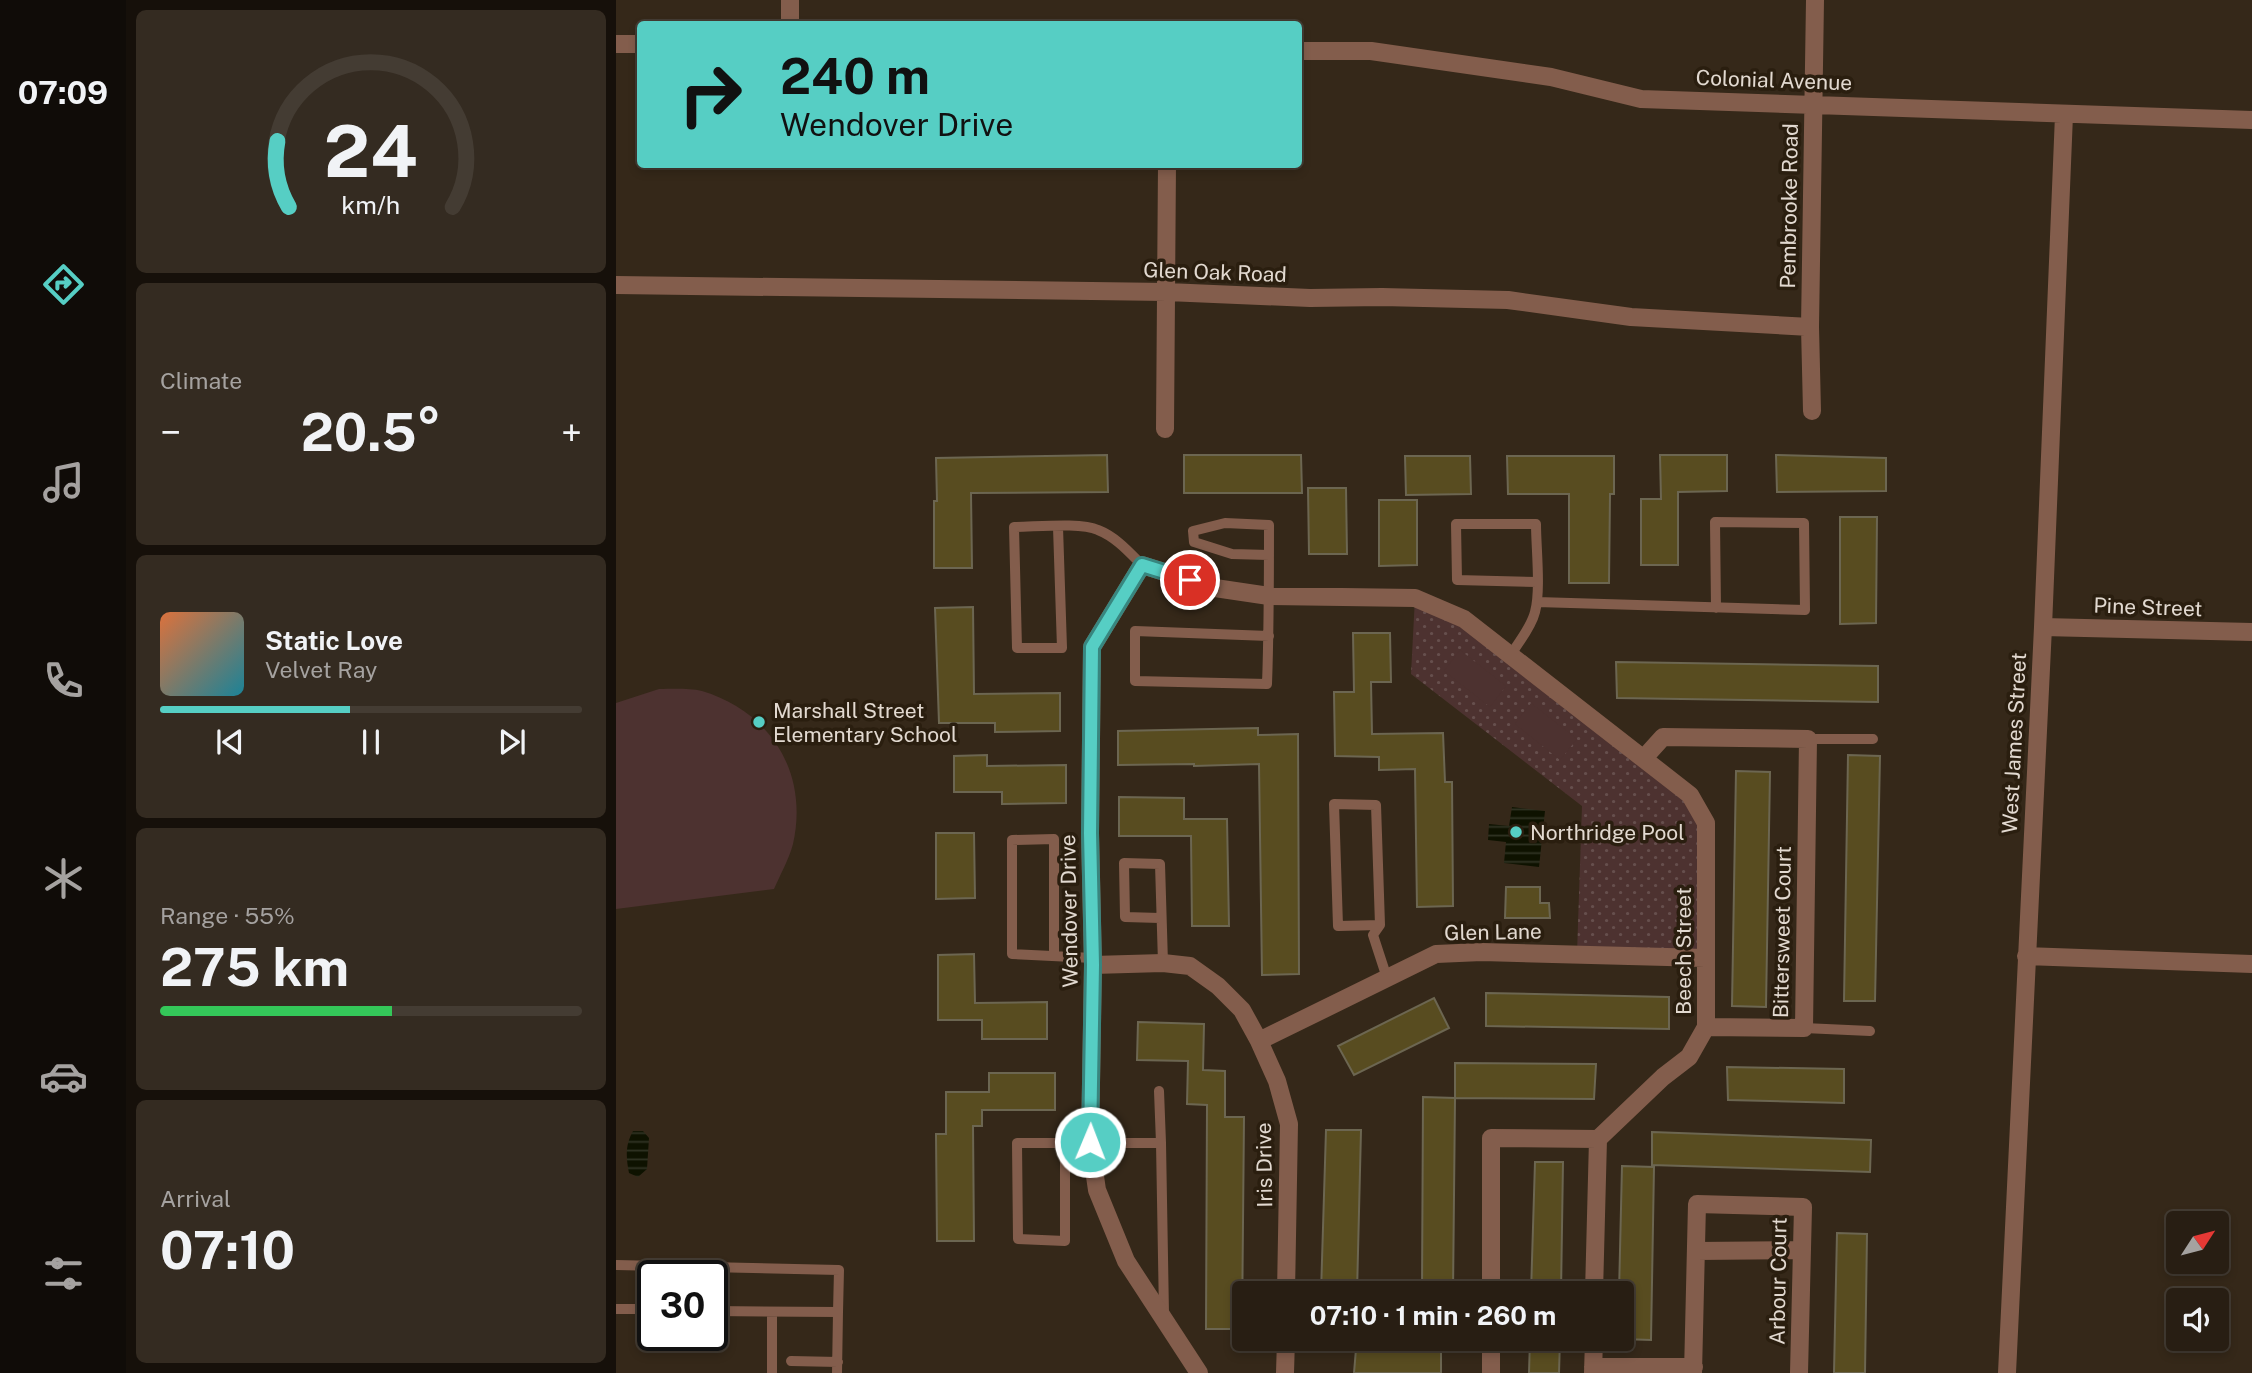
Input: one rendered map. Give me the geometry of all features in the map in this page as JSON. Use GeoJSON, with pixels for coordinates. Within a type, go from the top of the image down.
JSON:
{"type":"FeatureCollection","features":[{"type":"Feature","properties":{"kind":"street"},"geometry":{"type":"LineString","coordinates":[[790,0],[790,21]]}},
{"type":"Feature","properties":{"kind":"street","name":"Pembrooke Road"},"geometry":{"type":"LineString","coordinates":[[1812,411],[1810,327],[1815,0]]}},
{"type":"Feature","properties":{"kind":"street"},"geometry":{"type":"LineString","coordinates":[[616,44],[637,44]]}},
{"type":"Feature","properties":{"kind":"street","name":"Colonial Avenue"},"geometry":{"type":"LineString","coordinates":[[1302,51],[1371,51],[1551,77],[1641,99],[2252,120]]}},
{"type":"Feature","properties":{"kind":"street","name":"West James Street"},"geometry":{"type":"LineString","coordinates":[[2007,1373],[2043,627],[2064,115]]}},
{"type":"Feature","properties":{"kind":"street"},"geometry":{"type":"LineString","coordinates":[[1165,429],[1167,168]]}},
{"type":"Feature","properties":{"kind":"street","name":"Glen Oak Road"},"geometry":{"type":"LineString","coordinates":[[616,285],[1167,292],[1310,298],[1508,300],[1631,317],[1810,327]]}},
{"type":"Feature","properties":{"kind":"street"},"geometry":{"type":"LineString","coordinates":[[1142,565],[1215,587],[1269,596]]}},
{"type":"Feature","properties":{"kind":"street","name":"Wendover Drive"},"geometry":{"type":"LineString","coordinates":[[1142,565],[1092,647],[1090,833],[1093,961],[1090,1142],[1097,1190],[1126,1261],[1199,1373]]}},
{"type":"Feature","properties":{"kind":"street","name":"Beech Street"},"geometry":{"type":"LineString","coordinates":[[1269,596],[1415,598],[1464,619],[1690,795],[1706,823],[1706,1027],[1689,1057],[1663,1077],[1598,1139]]}},
{"type":"Feature","properties":{"kind":"street","name":"Pine Street"},"geometry":{"type":"LineString","coordinates":[[2043,627],[2252,632]]}},
{"type":"Feature","properties":{"kind":"street"},"geometry":{"type":"LineString","coordinates":[[1644,758],[1663,737],[1808,739]]}},
{"type":"Feature","properties":{"kind":"street","name":"Bittersweet Court"},"geometry":{"type":"LineString","coordinates":[[1706,1027],[1804,1028],[1808,739]]}},
{"type":"Feature","properties":{"kind":"street","name":"Glen Lane"},"geometry":{"type":"LineString","coordinates":[[1259,1041],[1436,954],[1482,952],[1705,958]]}},
{"type":"Feature","properties":{"kind":"street"},"geometry":{"type":"LineString","coordinates":[[2026,956],[2252,964]]}},
{"type":"Feature","properties":{"kind":"street","name":"Iris Drive"},"geometry":{"type":"LineString","coordinates":[[1093,961],[1190,965],[1218,986],[1242,1010],[1277,1081],[1289,1125],[1286,1281]]}},
{"type":"Feature","properties":{"kind":"street"},"geometry":{"type":"LineString","coordinates":[[1491,1281],[1491,1138],[1598,1139],[1594,1281]]}},
{"type":"Feature","properties":{"kind":"street","name":"Arbour Court"},"geometry":{"type":"LineString","coordinates":[[1593,1370],[1693,1370],[1697,1204],[1803,1207],[1799,1373]]}},
{"type":"Feature","properties":{"kind":"street"},"geometry":{"type":"LineString","coordinates":[[1696,1251],[1802,1250]]}},
{"type":"Feature","properties":{"kind":"street"},"geometry":{"type":"LineString","coordinates":[[1285,1373],[1286,1351]]}},
{"type":"Feature","properties":{"kind":"street"},"geometry":{"type":"LineString","coordinates":[[1491,1351],[1491,1373]]}},
{"type":"Feature","properties":{"kind":"street"},"geometry":{"type":"LineString","coordinates":[[1593,1370],[1594,1351]]}},
{"type":"Feature","properties":{"kind":"lane"},"geometry":{"type":"LineString","coordinates":[[1537,603],[1805,611],[1804,523],[1716,522],[1716,608]]}},
{"type":"Feature","properties":{"kind":"lane"},"geometry":{"type":"LineString","coordinates":[[1269,555],[1231,554],[1194,542],[1193,531],[1225,523],[1269,525],[1269,555],[1269,636],[1267,684],[1135,681],[1135,631],[1269,636]]}},
{"type":"Feature","properties":{"kind":"lane"},"geometry":{"type":"LineString","coordinates":[[1511,655],[1535,614],[1537,582],[1535,524],[1456,524],[1457,580],[1537,582]]}},
{"type":"Feature","properties":{"kind":"lane"},"geometry":{"type":"LineString","coordinates":[[1058,527],[1062,648],[1017,648],[1014,527],[1058,527],[1088,527],[1122,545],[1142,565]]}},
{"type":"Feature","properties":{"kind":"lane"},"geometry":{"type":"LineString","coordinates":[[1808,739],[1872,739]]}},
{"type":"Feature","properties":{"kind":"lane"},"geometry":{"type":"LineString","coordinates":[[1380,925],[1338,926],[1334,804],[1376,805],[1380,925],[1373,935],[1387,978]]}},
{"type":"Feature","properties":{"kind":"lane"},"geometry":{"type":"LineString","coordinates":[[1054,955],[1054,839],[1012,840],[1012,954],[1054,955],[1093,961]]}},
{"type":"Feature","properties":{"kind":"lane"},"geometry":{"type":"LineString","coordinates":[[1160,919],[1125,917],[1124,863],[1160,864],[1163,963]]}},
{"type":"Feature","properties":{"kind":"lane"},"geometry":{"type":"LineString","coordinates":[[1804,1028],[1870,1031]]}},
{"type":"Feature","properties":{"kind":"lane"},"geometry":{"type":"LineString","coordinates":[[1159,1091],[1164,1317]]}},
{"type":"Feature","properties":{"kind":"lane"},"geometry":{"type":"LineString","coordinates":[[1065,1143],[1065,1241],[1018,1239],[1017,1143],[1090,1142],[1161,1143]]}},
{"type":"Feature","properties":{"kind":"lane"},"geometry":{"type":"LineString","coordinates":[[616,1265],[839,1270],[837,1373]]}},
{"type":"Feature","properties":{"kind":"lane"},"geometry":{"type":"LineString","coordinates":[[616,1309],[637,1310]]}},
{"type":"Feature","properties":{"kind":"lane"},"geometry":{"type":"LineString","coordinates":[[728,1311],[838,1312]]}},
{"type":"Feature","properties":{"kind":"lane"},"geometry":{"type":"LineString","coordinates":[[772,1312],[772,1373]]}},
{"type":"Feature","properties":{"kind":"lane"},"geometry":{"type":"LineString","coordinates":[[791,1361],[838,1362]]}},
{"type":"Feature","properties":{"kind":"shaded area"},"geometry":{"type":"Polygon","coordinates":[[[1415,598],[1464,619],[1644,758],[1706,823],[1705,958],[1577,954],[1582,806],[1411,674],[1415,598]]]}},
{"type":"Feature","properties":{"kind":"shaded area"},"geometry":{"type":"Polygon","coordinates":[[[1460,650],[1506,686],[1490,707],[1444,671],[1460,650]]]}},
{"type":"Feature","properties":{"kind":"shaded area"},"geometry":{"type":"Polygon","coordinates":[[[659,689],[697,690],[726,701],[748,714],[765,730],[779,749],[789,770],[795,793],[797,818],[793,844],[774,889],[616,909],[616,703],[659,689]]]}},
{"type":"Feature","properties":{"kind":"shaded area"},"geometry":{"type":"Polygon","coordinates":[[[1531,703],[1577,739],[1560,760],[1515,724],[1531,703]]]}},
{"type":"Feature","properties":{"kind":"shaded area","name":"Northridge Pool"},"geometry":{"type":"Polygon","coordinates":[[[1512,807],[1545,811],[1539,867],[1504,863],[1506,842],[1488,840],[1489,824],[1509,826],[1512,807]]]}},
{"type":"Feature","properties":{"kind":"shaded area"},"geometry":{"type":"Polygon","coordinates":[[[633,1131],[643,1131],[649,1138],[647,1169],[638,1177],[629,1173],[627,1162],[627,1146],[633,1131]]]}},
{"type":"Feature","properties":{"kind":"building"},"geometry":{"type":"Polygon","coordinates":[[[1107,455],[1108,492],[971,493],[972,568],[934,568],[936,458],[1107,455]]]}},
{"type":"Feature","properties":{"kind":"building"},"geometry":{"type":"Polygon","coordinates":[[[1184,455],[1301,455],[1302,493],[1184,493],[1184,455]]]}},
{"type":"Feature","properties":{"kind":"building"},"geometry":{"type":"Polygon","coordinates":[[[1660,455],[1727,455],[1727,491],[1678,492],[1678,565],[1641,565],[1641,499],[1661,499],[1660,455]]]}},
{"type":"Feature","properties":{"kind":"building"},"geometry":{"type":"Polygon","coordinates":[[[1776,455],[1886,458],[1886,491],[1777,492],[1776,455]]]}},
{"type":"Feature","properties":{"kind":"building"},"geometry":{"type":"Polygon","coordinates":[[[1405,456],[1470,456],[1471,494],[1406,495],[1405,456]]]}},
{"type":"Feature","properties":{"kind":"building"},"geometry":{"type":"Polygon","coordinates":[[[1507,456],[1614,456],[1614,494],[1610,494],[1609,583],[1569,583],[1569,494],[1508,494],[1507,456]]]}},
{"type":"Feature","properties":{"kind":"building"},"geometry":{"type":"Polygon","coordinates":[[[1308,488],[1346,488],[1347,554],[1309,554],[1308,488]]]}},
{"type":"Feature","properties":{"kind":"building"},"geometry":{"type":"Polygon","coordinates":[[[1379,500],[1417,500],[1417,565],[1379,566],[1379,500]]]}},
{"type":"Feature","properties":{"kind":"building"},"geometry":{"type":"Polygon","coordinates":[[[1840,517],[1877,517],[1876,623],[1840,624],[1840,517]]]}},
{"type":"Feature","properties":{"kind":"building"},"geometry":{"type":"Polygon","coordinates":[[[973,607],[974,694],[1060,693],[1060,731],[995,732],[995,723],[939,723],[935,608],[973,607]]]}},
{"type":"Feature","properties":{"kind":"building"},"geometry":{"type":"Polygon","coordinates":[[[1353,633],[1390,633],[1391,682],[1371,682],[1372,734],[1443,733],[1445,782],[1452,782],[1453,906],[1417,907],[1415,769],[1379,770],[1379,757],[1335,756],[1334,692],[1354,692],[1353,633]]]}},
{"type":"Feature","properties":{"kind":"building"},"geometry":{"type":"Polygon","coordinates":[[[1616,662],[1878,666],[1878,702],[1617,698],[1616,662]]]}},
{"type":"Feature","properties":{"kind":"building"},"geometry":{"type":"Polygon","coordinates":[[[1258,728],[1258,735],[1298,734],[1299,974],[1262,975],[1259,764],[1118,765],[1118,731],[1258,728]]]}},
{"type":"Feature","properties":{"kind":"building"},"geometry":{"type":"Polygon","coordinates":[[[987,755],[987,766],[1066,765],[1066,803],[1002,804],[1002,792],[954,792],[954,756],[987,755]]]}},
{"type":"Feature","properties":{"kind":"building"},"geometry":{"type":"Polygon","coordinates":[[[1848,755],[1880,756],[1875,1001],[1844,1001],[1848,755]]]}},
{"type":"Feature","properties":{"kind":"building"},"geometry":{"type":"Polygon","coordinates":[[[1736,771],[1770,772],[1766,1007],[1732,1006],[1736,771]]]}},
{"type":"Feature","properties":{"kind":"building"},"geometry":{"type":"Polygon","coordinates":[[[1119,797],[1184,798],[1184,819],[1227,819],[1229,926],[1192,926],[1191,836],[1119,836],[1119,797]]]}},
{"type":"Feature","properties":{"kind":"building"},"geometry":{"type":"Polygon","coordinates":[[[936,833],[974,833],[975,898],[936,899],[936,833]]]}},
{"type":"Feature","properties":{"kind":"building"},"geometry":{"type":"Polygon","coordinates":[[[1506,887],[1540,887],[1540,903],[1549,903],[1550,918],[1505,918],[1506,887]]]}},
{"type":"Feature","properties":{"kind":"building"},"geometry":{"type":"Polygon","coordinates":[[[974,954],[975,1003],[1047,1002],[1047,1039],[982,1039],[982,1020],[938,1020],[938,955],[974,954]]]}},
{"type":"Feature","properties":{"kind":"building"},"geometry":{"type":"Polygon","coordinates":[[[1486,993],[1669,997],[1669,1029],[1486,1026],[1486,993]]]}},
{"type":"Feature","properties":{"kind":"building"},"geometry":{"type":"Polygon","coordinates":[[[1434,998],[1449,1028],[1354,1075],[1338,1046],[1434,998]]]}},
{"type":"Feature","properties":{"kind":"building"},"geometry":{"type":"Polygon","coordinates":[[[1138,1022],[1204,1024],[1203,1070],[1225,1071],[1225,1117],[1244,1117],[1242,1281],[1232,1281],[1232,1329],[1206,1329],[1207,1105],[1187,1104],[1188,1061],[1137,1060],[1138,1022]]]}},
{"type":"Feature","properties":{"kind":"building"},"geometry":{"type":"Polygon","coordinates":[[[1455,1063],[1596,1064],[1594,1099],[1455,1098],[1455,1063]]]}},
{"type":"Feature","properties":{"kind":"building"},"geometry":{"type":"Polygon","coordinates":[[[1727,1067],[1844,1069],[1844,1103],[1728,1100],[1727,1067]]]}},
{"type":"Feature","properties":{"kind":"building"},"geometry":{"type":"Polygon","coordinates":[[[989,1073],[1055,1073],[1055,1110],[982,1110],[982,1126],[973,1126],[974,1241],[937,1241],[936,1134],[946,1134],[946,1092],[989,1092],[989,1073]]]}},
{"type":"Feature","properties":{"kind":"building"},"geometry":{"type":"Polygon","coordinates":[[[1423,1097],[1455,1098],[1453,1281],[1422,1281],[1423,1097]]]}},
{"type":"Feature","properties":{"kind":"building"},"geometry":{"type":"Polygon","coordinates":[[[1326,1130],[1361,1130],[1357,1281],[1321,1281],[1326,1130]]]}},
{"type":"Feature","properties":{"kind":"building"},"geometry":{"type":"Polygon","coordinates":[[[1652,1132],[1871,1140],[1870,1172],[1652,1165],[1652,1132]]]}},
{"type":"Feature","properties":{"kind":"building"},"geometry":{"type":"Polygon","coordinates":[[[1535,1162],[1563,1162],[1561,1281],[1531,1281],[1535,1162]]]}},
{"type":"Feature","properties":{"kind":"building"},"geometry":{"type":"Polygon","coordinates":[[[1622,1166],[1654,1167],[1651,1340],[1634,1339],[1634,1281],[1619,1281],[1622,1166]]]}},
{"type":"Feature","properties":{"kind":"building"},"geometry":{"type":"Polygon","coordinates":[[[1837,1233],[1867,1234],[1865,1373],[1834,1373],[1837,1233]]]}},
{"type":"Feature","properties":{"kind":"building"},"geometry":{"type":"Polygon","coordinates":[[[1356,1351],[1441,1351],[1441,1373],[1354,1373],[1356,1351]]]}},
{"type":"Feature","properties":{"kind":"building"},"geometry":{"type":"Polygon","coordinates":[[[1530,1351],[1560,1351],[1559,1373],[1529,1373],[1530,1351]]]}},
{"type":"Feature","properties":{"kind":"place","name":"Marshall Street Elementary School"},"geometry":{"type":"Point","coordinates":[759,722]}},
{"type":"Feature","properties":{"kind":"place","name":"Northridge Pool"},"geometry":{"type":"Point","coordinates":[1516,832]}},
{"type":"Feature","properties":{"kind":"route"},"geometry":{"type":"LineString","coordinates":[[1090,1142],[1093,965],[1090,833],[1092,647],[1142,565],[1190,580]]}}]}
